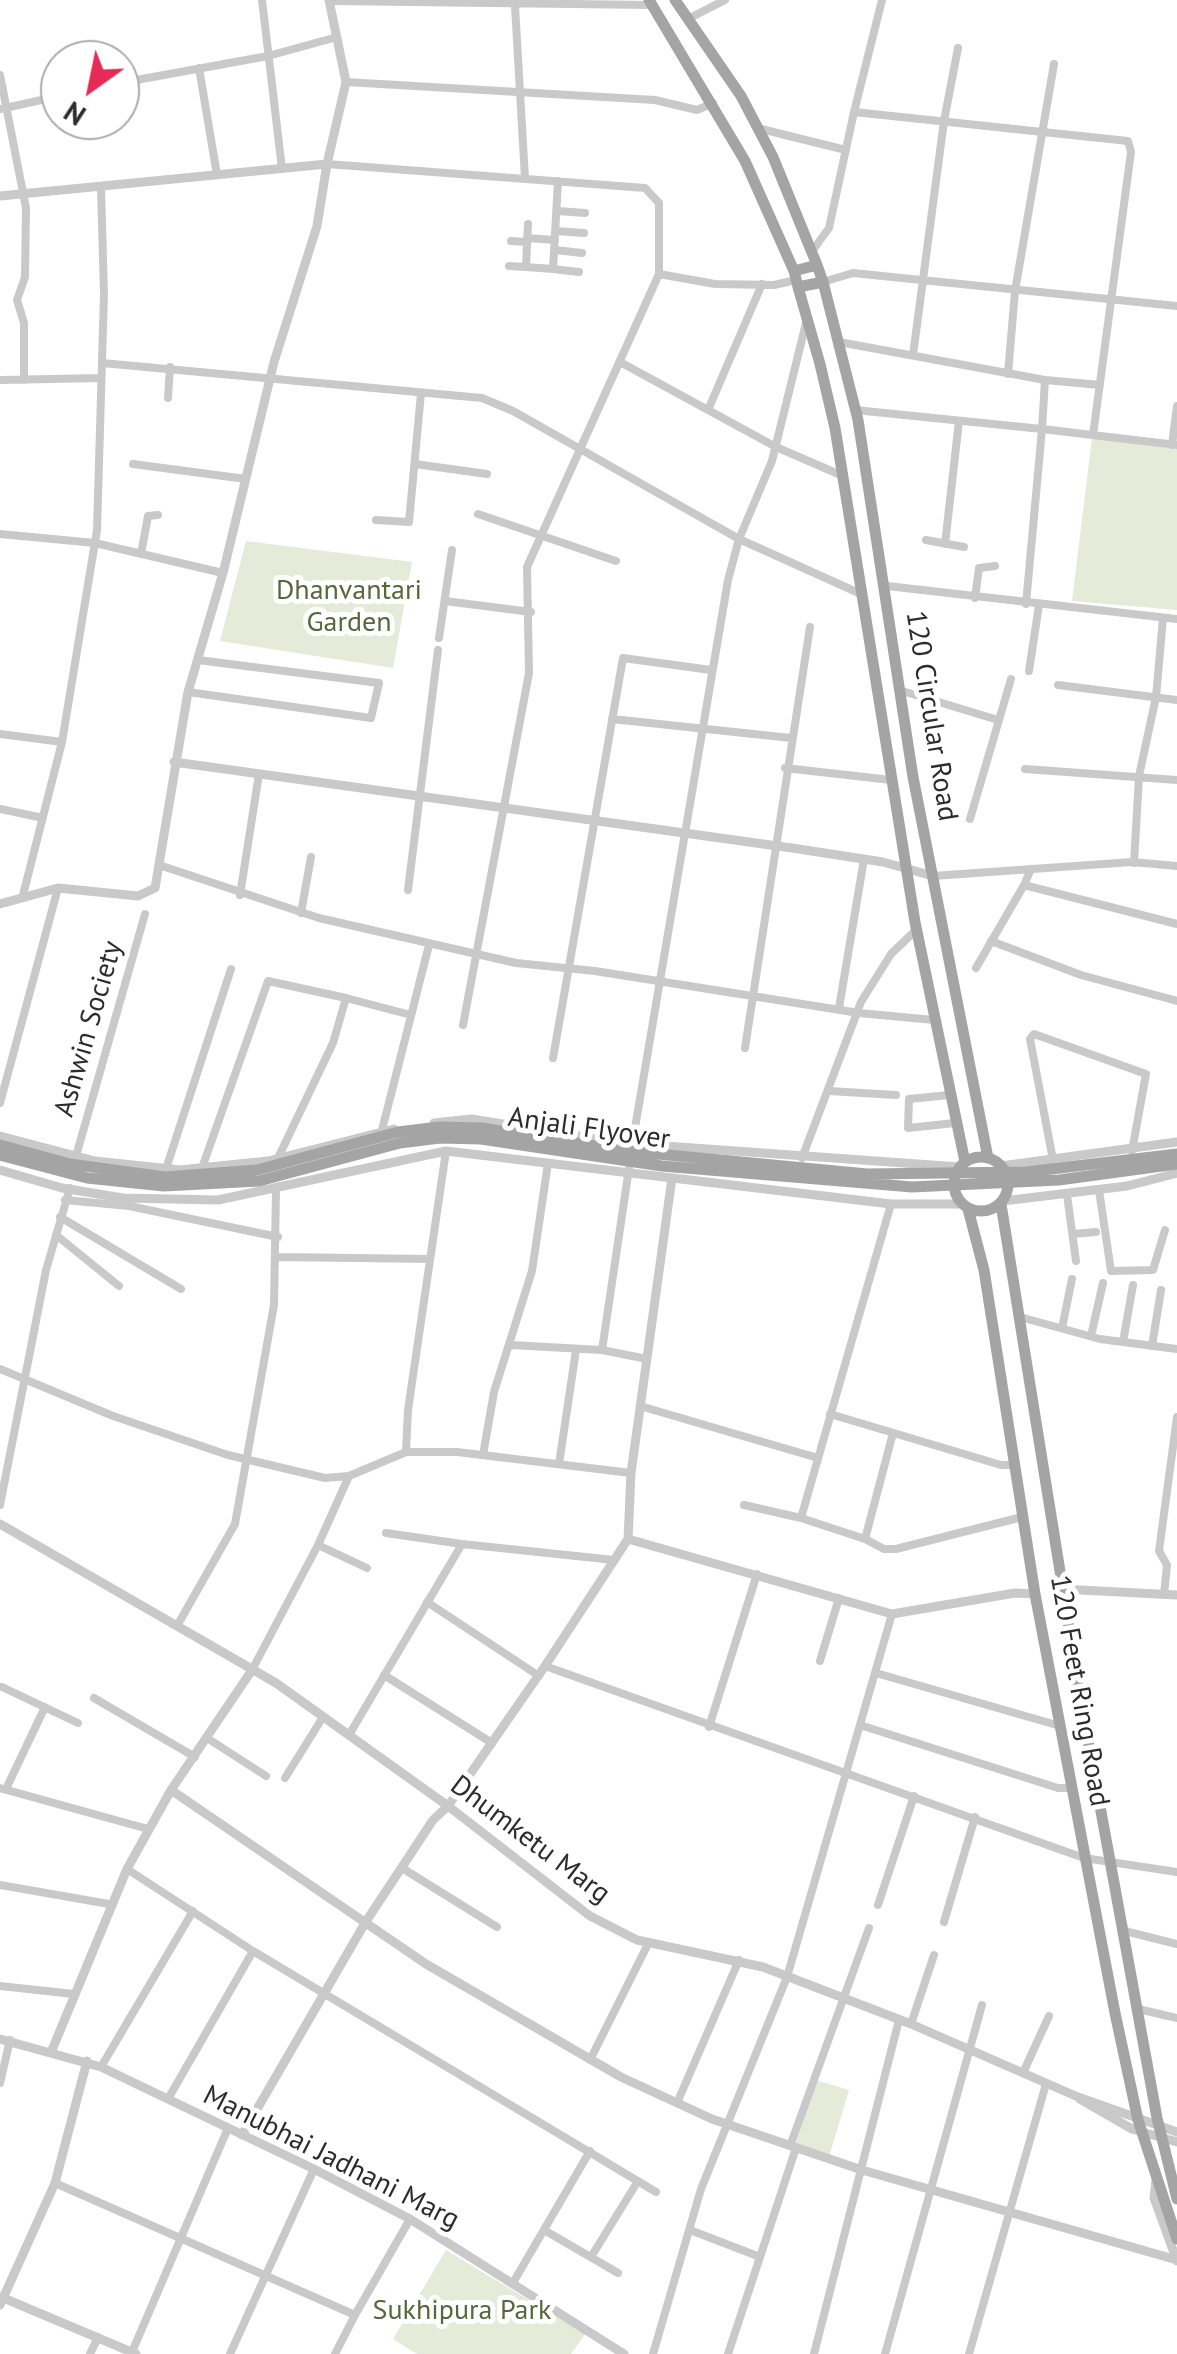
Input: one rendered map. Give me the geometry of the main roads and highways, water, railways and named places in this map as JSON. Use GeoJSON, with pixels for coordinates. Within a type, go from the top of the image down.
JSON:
{"type":"FeatureCollection","features":[{"type":"Feature","properties":{"kind":"main road"},"geometry":{"type":"LineString","coordinates":[[675,0],[758,128],[813,250],[817,265],[796,279]]}},
{"type":"Feature","properties":{"kind":"main road","name":"120 Circular Road"},"geometry":{"type":"LineString","coordinates":[[651,2],[713,103],[776,225],[807,319],[843,476],[916,929],[963,1164]]}},
{"type":"Feature","properties":{"kind":"main road","name":"120 Circular Road"},"geometry":{"type":"LineString","coordinates":[[817,265],[855,410],[932,876],[988,1158]]}},
{"type":"Feature","properties":{"kind":"main road"},"geometry":{"type":"LineString","coordinates":[[796,279],[822,282]]}},
{"type":"Feature","properties":{"kind":"main road","name":"Anjali Flyover"},"geometry":{"type":"LineString","coordinates":[[0,1144],[70,1164],[165,1177],[257,1170],[398,1132],[439,1127],[482,1128],[626,1151],[867,1174],[1026,1172],[1177,1154]]}},
{"type":"Feature","properties":{"kind":"main road","name":"Anjali Flyover"},"geometry":{"type":"LineString","coordinates":[[0,1155],[87,1178],[164,1186],[259,1181],[400,1143],[440,1138],[481,1138],[662,1166],[870,1185],[1003,1185],[1177,1164]]}},
{"type":"Feature","properties":{"kind":"main road"},"geometry":{"type":"LineString","coordinates":[[988,1158],[1001,1166],[1008,1186],[1002,1202],[985,1212],[965,1206],[954,1190],[963,1164],[988,1158]]}},
{"type":"Feature","properties":{"kind":"main road","name":"120 Feet Ring Road"},"geometry":{"type":"LineString","coordinates":[[1002,1202],[1008,1268],[1020,1316],[1062,1588],[1172,2189]]}},
{"type":"Feature","properties":{"kind":"main road","name":"120 Feet Ring Road"},"geometry":{"type":"LineString","coordinates":[[965,1206],[988,1289],[1035,1594],[1084,1858],[1140,2126],[1156,2180],[1172,2189]]}},
{"type":"Feature","properties":{"kind":"main road"},"geometry":{"type":"LineString","coordinates":[[1172,2189],[1177,2239]]}},
{"type":"Feature","properties":{"kind":"park label","name":"Dhanvantari Garden"},"geometry":{"type":"Point","coordinates":[349,607]}},
{"type":"Feature","properties":{"kind":"park label","name":"Sukhipura Park"},"geometry":{"type":"Point","coordinates":[462,2311]}}]}
